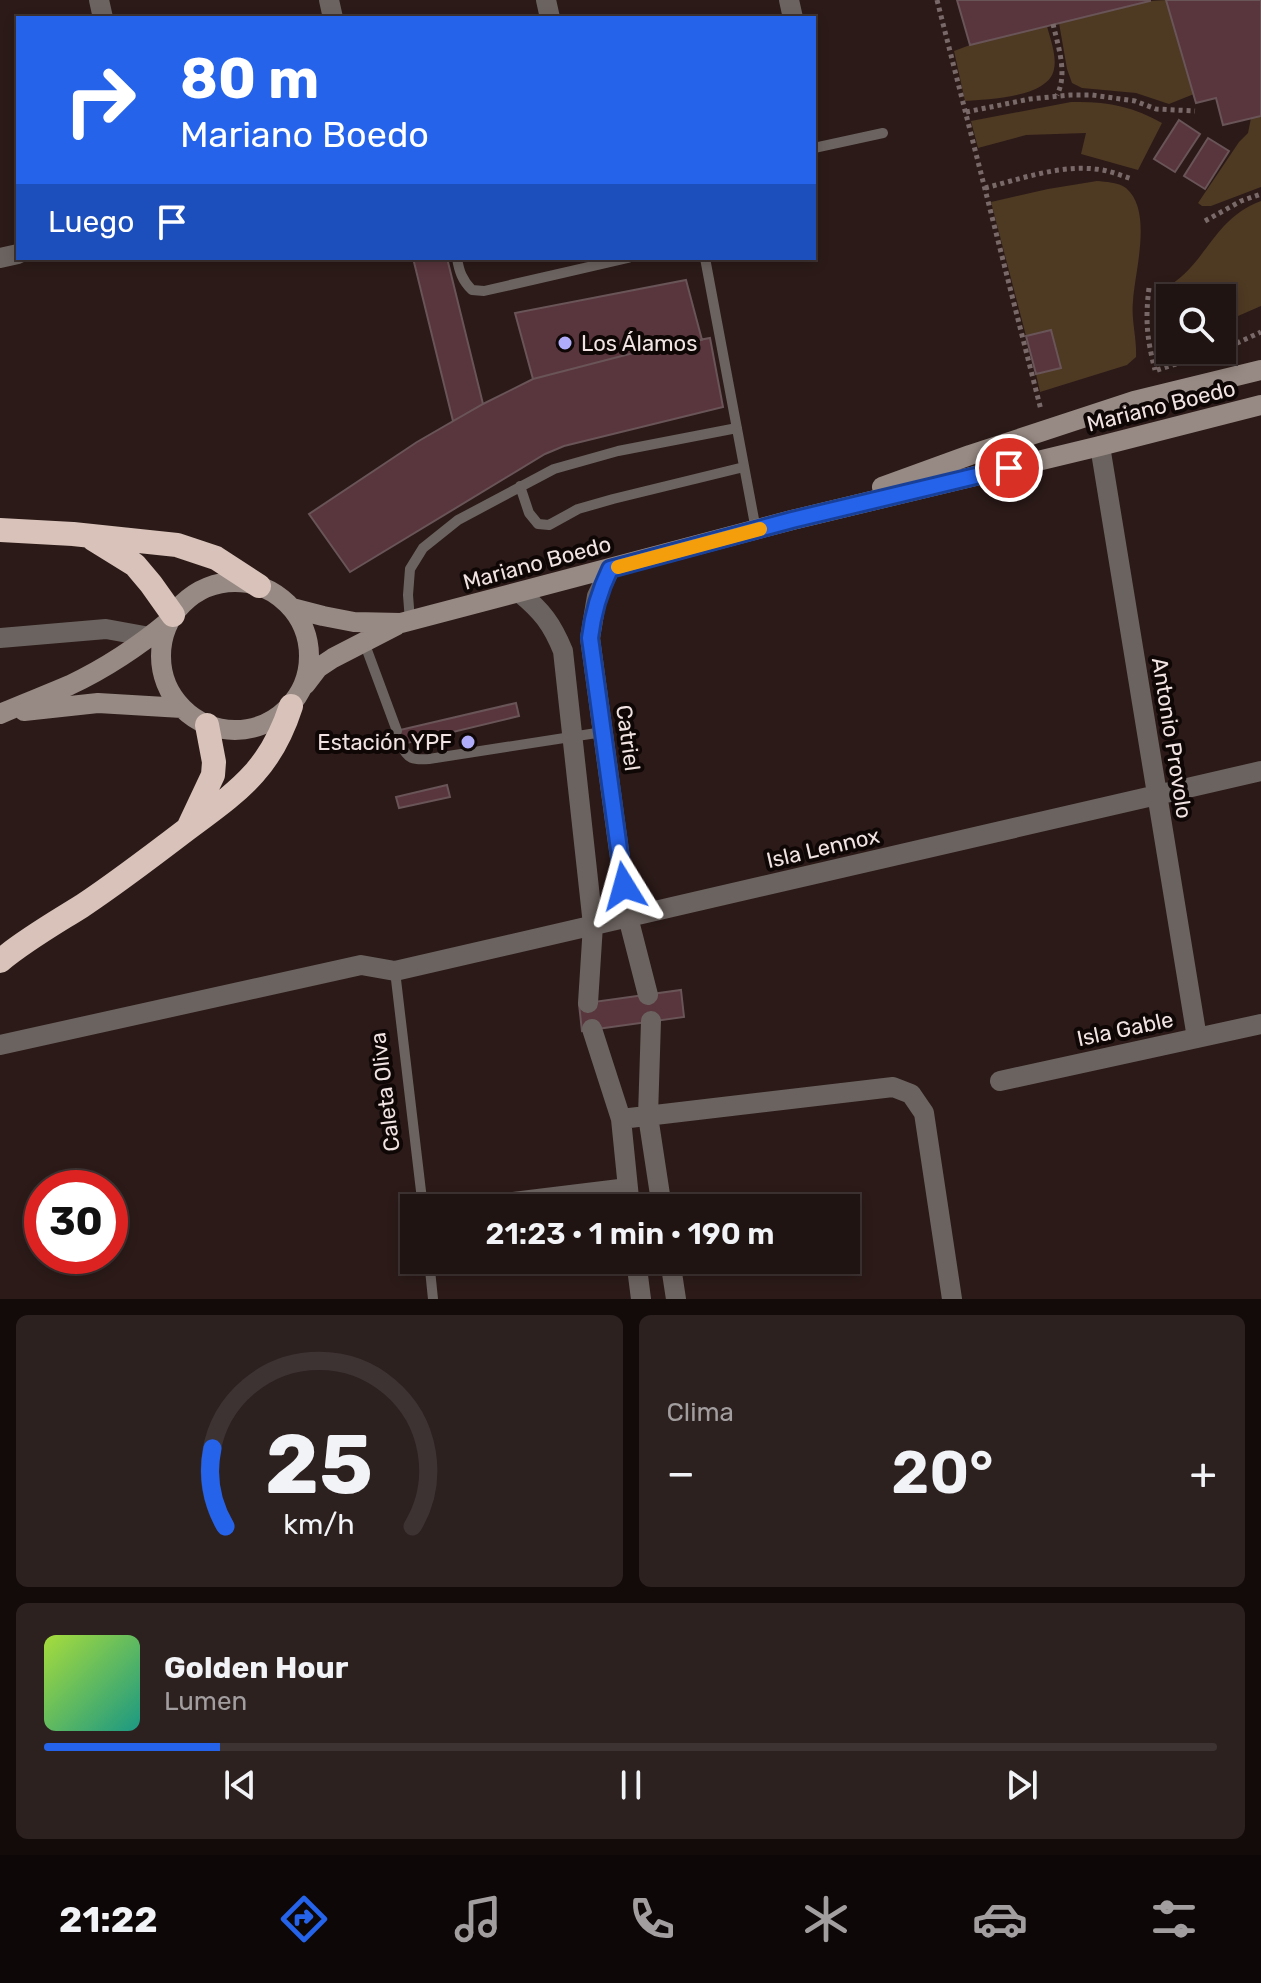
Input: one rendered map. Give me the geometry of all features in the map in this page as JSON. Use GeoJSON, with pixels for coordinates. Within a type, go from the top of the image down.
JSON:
{"type":"FeatureCollection","features":[{"type":"Feature","properties":{"kind":"highway"},"geometry":{"type":"LineString","coordinates":[[0,530],[177,545],[216,558],[259,586]]}},
{"type":"Feature","properties":{"kind":"highway"},"geometry":{"type":"LineString","coordinates":[[88,536],[135,565],[151,584],[171,618]]}},
{"type":"Feature","properties":{"kind":"highway"},"geometry":{"type":"LineString","coordinates":[[0,961],[127,876],[248,782],[273,749],[297,696]]}},
{"type":"Feature","properties":{"kind":"highway"},"geometry":{"type":"LineString","coordinates":[[188,828],[213,775],[214,762],[207,725]]}},
{"type":"Feature","properties":{"kind":"main road","name":"Mariano Boedo"},"geometry":{"type":"LineString","coordinates":[[792,520],[970,455],[1134,401],[1261,370]]}},
{"type":"Feature","properties":{"kind":"main road","name":"Mariano Boedo"},"geometry":{"type":"LineString","coordinates":[[259,586],[277,595],[292,608],[323,616],[354,622],[406,622],[792,520],[1261,405]]}},
{"type":"Feature","properties":{"kind":"main road"},"geometry":{"type":"LineString","coordinates":[[0,714],[71,684],[125,654],[150,637],[187,601],[209,587],[234,582],[259,586]]}},
{"type":"Feature","properties":{"kind":"main road"},"geometry":{"type":"LineString","coordinates":[[292,608],[303,626],[309,646],[309,667],[297,696]]}},
{"type":"Feature","properties":{"kind":"main road"},"geometry":{"type":"LineString","coordinates":[[171,618],[163,643],[162,666],[169,689],[182,708],[194,718],[207,725],[229,730],[252,729],[273,720],[297,696],[318,668],[406,622]]}},
{"type":"Feature","properties":{"kind":"main road"},"geometry":{"type":"LineString","coordinates":[[0,714],[98,703],[182,708]]}},
{"type":"Feature","properties":{"kind":"street","name":"Antonio Provolo"},"geometry":{"type":"LineString","coordinates":[[1100,446],[1197,1038]]}},
{"type":"Feature","properties":{"kind":"street","name":"Catriel"},"geometry":{"type":"LineString","coordinates":[[610,569],[597,596],[590,638],[628,917],[648,995]]}},
{"type":"Feature","properties":{"kind":"street"},"geometry":{"type":"LineString","coordinates":[[520,593],[539,609],[554,629],[563,651],[593,925],[588,1003]]}},
{"type":"Feature","properties":{"kind":"street"},"geometry":{"type":"LineString","coordinates":[[0,638],[106,629],[150,637]]}},
{"type":"Feature","properties":{"kind":"street","name":"Isla Lennox"},"geometry":{"type":"LineString","coordinates":[[395,971],[1261,771]]}},
{"type":"Feature","properties":{"kind":"street"},"geometry":{"type":"LineString","coordinates":[[0,1045],[361,965],[395,971]]}},
{"type":"Feature","properties":{"kind":"street"},"geometry":{"type":"LineString","coordinates":[[651,1021],[648,1116],[660,1194]]}},
{"type":"Feature","properties":{"kind":"street","name":"Isla Gable"},"geometry":{"type":"LineString","coordinates":[[1000,1081],[1261,1024]]}},
{"type":"Feature","properties":{"kind":"street"},"geometry":{"type":"LineString","coordinates":[[592,1029],[621,1119],[629,1194]]}},
{"type":"Feature","properties":{"kind":"street"},"geometry":{"type":"LineString","coordinates":[[621,1119],[893,1087],[911,1094],[924,1113],[952,1299]]}},
{"type":"Feature","properties":{"kind":"street"},"geometry":{"type":"LineString","coordinates":[[638,1274],[641,1299]]}},
{"type":"Feature","properties":{"kind":"street"},"geometry":{"type":"LineString","coordinates":[[672,1274],[676,1299]]}},
{"type":"Feature","properties":{"kind":"lane"},"geometry":{"type":"LineString","coordinates":[[816,148],[883,133]]}},
{"type":"Feature","properties":{"kind":"lane"},"geometry":{"type":"LineString","coordinates":[[457,260],[465,283],[472,290],[484,291],[619,260]]}},
{"type":"Feature","properties":{"kind":"lane"},"geometry":{"type":"LineString","coordinates":[[705,260],[756,530]]}},
{"type":"Feature","properties":{"kind":"lane"},"geometry":{"type":"LineString","coordinates":[[406,622],[410,569],[423,548],[458,520],[554,469],[618,451],[737,428]]}},
{"type":"Feature","properties":{"kind":"lane"},"geometry":{"type":"LineString","coordinates":[[520,486],[529,513],[538,524],[549,525],[578,509],[744,467]]}},
{"type":"Feature","properties":{"kind":"lane"},"geometry":{"type":"LineString","coordinates":[[364,642],[397,731]]}},
{"type":"Feature","properties":{"kind":"lane"},"geometry":{"type":"LineString","coordinates":[[401,744],[405,753],[415,760],[603,732]]}},
{"type":"Feature","properties":{"kind":"lane","name":"Caleta Oliva"},"geometry":{"type":"LineString","coordinates":[[395,971],[421,1194]]}},
{"type":"Feature","properties":{"kind":"lane"},"geometry":{"type":"LineString","coordinates":[[430,1274],[433,1299]]}},
{"type":"Feature","properties":{"kind":"path"},"geometry":{"type":"LineString","coordinates":[[937,0],[1045,430]]}},
{"type":"Feature","properties":{"kind":"path"},"geometry":{"type":"LineString","coordinates":[[1053,24],[1062,75],[1062,86],[1057,96]]}},
{"type":"Feature","properties":{"kind":"path"},"geometry":{"type":"LineString","coordinates":[[966,112],[1030,99],[1092,95],[1135,101],[1156,109],[1195,111]]}},
{"type":"Feature","properties":{"kind":"path"},"geometry":{"type":"LineString","coordinates":[[985,188],[1061,170],[1092,168],[1132,179]]}},
{"type":"Feature","properties":{"kind":"path"},"geometry":{"type":"LineString","coordinates":[[1205,221],[1261,194]]}},
{"type":"Feature","properties":{"kind":"path"},"geometry":{"type":"LineString","coordinates":[[1149,288],[1146,317],[1155,370]]}},
{"type":"Feature","properties":{"kind":"path"},"geometry":{"type":"LineString","coordinates":[[1236,344],[1261,332]]}},
{"type":"Feature","properties":{"kind":"shaded area"},"geometry":{"type":"Polygon","coordinates":[[[1166,0],[1194,94],[1169,104],[1136,93],[1082,88],[1072,83],[1059,23],[1166,0]]]}},
{"type":"Feature","properties":{"kind":"shaded area"},"geometry":{"type":"Polygon","coordinates":[[[1047,26],[1055,58],[1050,79],[1041,86],[1016,95],[965,101],[954,51],[1047,26]]]}},
{"type":"Feature","properties":{"kind":"shaded area"},"geometry":{"type":"Polygon","coordinates":[[[1071,102],[1118,106],[1162,123],[1138,170],[1081,154],[1086,133],[1026,135],[978,148],[971,121],[1071,102]]]}},
{"type":"Feature","properties":{"kind":"shaded area"},"geometry":{"type":"Polygon","coordinates":[[[1261,116],[1261,187],[1211,206],[1202,206],[1198,203],[1248,133],[1251,118],[1261,116]]]}},
{"type":"Feature","properties":{"kind":"shaded area"},"geometry":{"type":"Polygon","coordinates":[[[1097,181],[1116,183],[1126,188],[1139,211],[1141,226],[1133,308],[1136,357],[1127,365],[1040,392],[1036,374],[1061,368],[1051,331],[1026,336],[991,202],[1097,181]]]}},
{"type":"Feature","properties":{"kind":"shaded area"},"geometry":{"type":"Polygon","coordinates":[[[1261,201],[1261,306],[1236,317],[1236,284],[1171,284],[1188,270],[1230,220],[1261,201]]]}},
{"type":"Feature","properties":{"kind":"building"},"geometry":{"type":"Polygon","coordinates":[[[957,0],[1150,0],[1150,1],[970,45],[957,0]]]}},
{"type":"Feature","properties":{"kind":"building"},"geometry":{"type":"Polygon","coordinates":[[[1166,0],[1261,0],[1261,116],[1223,125],[1216,98],[1196,103],[1166,0]]]}},
{"type":"Feature","properties":{"kind":"building"},"geometry":{"type":"Polygon","coordinates":[[[1179,120],[1200,134],[1175,172],[1154,159],[1179,120]]]}},
{"type":"Feature","properties":{"kind":"building"},"geometry":{"type":"Polygon","coordinates":[[[1208,138],[1229,151],[1205,189],[1184,176],[1208,138]]]}},
{"type":"Feature","properties":{"kind":"building"},"geometry":{"type":"Polygon","coordinates":[[[413,260],[447,260],[483,404],[453,421],[413,260]]]}},
{"type":"Feature","properties":{"kind":"building"},"geometry":{"type":"Polygon","coordinates":[[[686,280],[702,340],[645,350],[533,379],[515,313],[686,280]]]}},
{"type":"Feature","properties":{"kind":"building"},"geometry":{"type":"Polygon","coordinates":[[[1051,330],[1061,368],[1036,374],[1026,336],[1051,330]]]}},
{"type":"Feature","properties":{"kind":"building"},"geometry":{"type":"Polygon","coordinates":[[[710,338],[723,407],[564,446],[545,454],[350,572],[309,514],[417,442],[533,379],[645,350],[710,338]]]}},
{"type":"Feature","properties":{"kind":"building"},"geometry":{"type":"Polygon","coordinates":[[[516,703],[519,716],[386,748],[383,734],[516,703]]]}},
{"type":"Feature","properties":{"kind":"building"},"geometry":{"type":"Polygon","coordinates":[[[447,785],[450,797],[399,808],[396,797],[447,785]]]}},
{"type":"Feature","properties":{"kind":"building"},"geometry":{"type":"Polygon","coordinates":[[[681,990],[684,1017],[582,1031],[579,1004],[681,990]]]}},
{"type":"Feature","properties":{"kind":"slow traffic"},"geometry":{"type":"LineString","coordinates":[[618,567],[760,529]]}},
{"type":"Feature","properties":{"kind":"place","name":"Los Álamos"},"geometry":{"type":"Point","coordinates":[565,343]}},
{"type":"Feature","properties":{"kind":"place","name":"Estación YPF"},"geometry":{"type":"Point","coordinates":[468,742]}},
{"type":"Feature","properties":{"kind":"route"},"geometry":{"type":"LineString","coordinates":[[624,886],[590,638],[597,596],[610,569],[792,520],[1009,468]]}}]}
